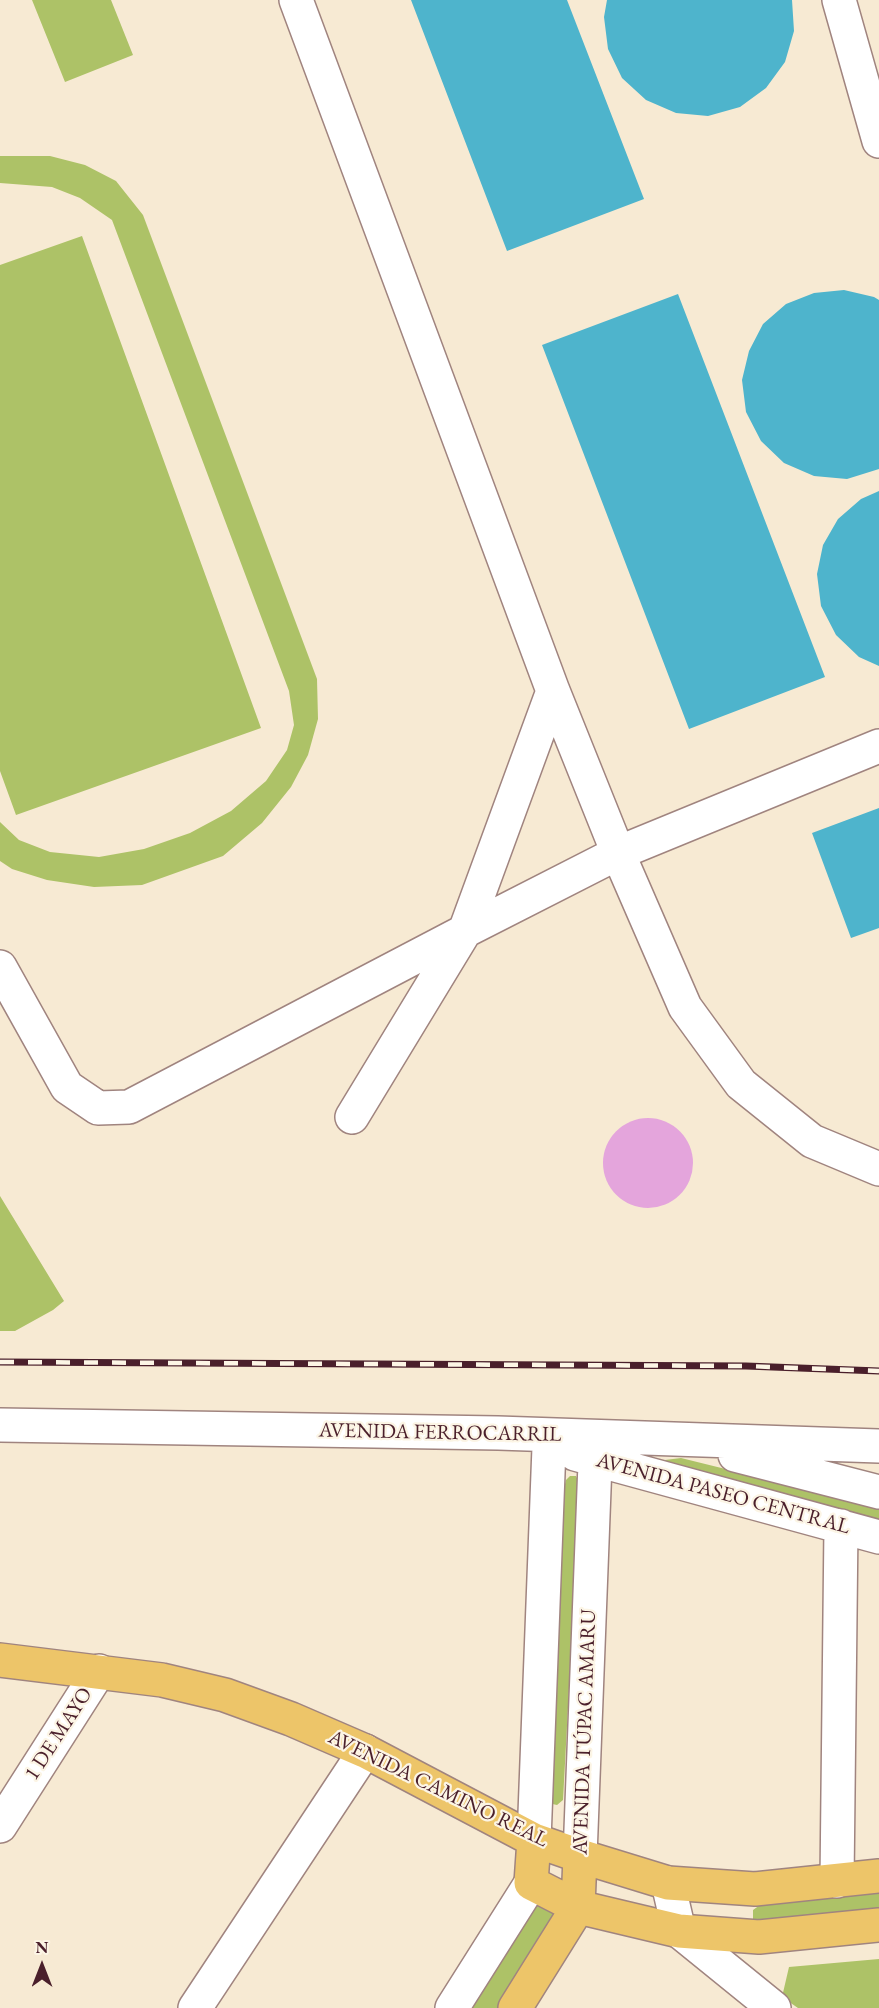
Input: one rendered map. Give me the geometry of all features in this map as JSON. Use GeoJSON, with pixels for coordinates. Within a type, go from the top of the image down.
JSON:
{"type":"FeatureCollection","features":[{"type":"Feature","properties":{"kind":"main road","name":"AVENIDA CAMINO REAL"},"geometry":{"type":"LineString","coordinates":[[0,1660],[162,1680],[225,1695],[291,1719],[366,1751],[534,1840],[668,1883],[755,1889],[879,1876]]}},
{"type":"Feature","properties":{"kind":"main road"},"geometry":{"type":"LineString","coordinates":[[534,1840],[531,1883],[578,1907],[679,1931],[759,1936],[879,1925]]}},
{"type":"Feature","properties":{"kind":"main road","name":"AVENIDA TÚPAC AMARU"},"geometry":{"type":"LineString","coordinates":[[515,2008],[578,1907],[580,1856]]}},
{"type":"Feature","properties":{"kind":"street"},"geometry":{"type":"LineString","coordinates":[[296,0],[553,691],[618,853],[685,1007],[741,1084],[812,1141],[879,1169]]}},
{"type":"Feature","properties":{"kind":"street"},"geometry":{"type":"LineString","coordinates":[[839,0],[879,141]]}},
{"type":"Feature","properties":{"kind":"street"},"geometry":{"type":"LineString","coordinates":[[352,1117],[465,931],[553,691]]}},
{"type":"Feature","properties":{"kind":"street"},"geometry":{"type":"LineString","coordinates":[[0,967],[67,1087],[98,1108],[129,1107],[618,853],[879,746]]}},
{"type":"Feature","properties":{"kind":"street","name":"AVENIDA FERROCARRIL"},"geometry":{"type":"LineString","coordinates":[[0,1425],[498,1433],[595,1448],[668,1439],[879,1446]]}},
{"type":"Feature","properties":{"kind":"street","name":"AVENIDA PASEO CENTRAL"},"geometry":{"type":"LineString","coordinates":[[498,1433],[549,1447],[595,1448],[879,1537]]}},
{"type":"Feature","properties":{"kind":"street","name":"AVENIDA PASEO CENTRAL"},"geometry":{"type":"LineString","coordinates":[[668,1439],[879,1492]]}},
{"type":"Feature","properties":{"kind":"street"},"geometry":{"type":"LineString","coordinates":[[534,1840],[549,1447]]}},
{"type":"Feature","properties":{"kind":"street","name":"AVENIDA TÚPAC AMARU"},"geometry":{"type":"LineString","coordinates":[[580,1856],[595,1448]]}},
{"type":"Feature","properties":{"kind":"street"},"geometry":{"type":"LineString","coordinates":[[837,1881],[841,1526]]}},
{"type":"Feature","properties":{"kind":"street","name":"1 DE MAYO"},"geometry":{"type":"LineString","coordinates":[[0,1826],[99,1671]]}},
{"type":"Feature","properties":{"kind":"street"},"geometry":{"type":"LineString","coordinates":[[195,2008],[366,1751]]}},
{"type":"Feature","properties":{"kind":"street"},"geometry":{"type":"LineString","coordinates":[[452,2008],[531,1883]]}},
{"type":"Feature","properties":{"kind":"street"},"geometry":{"type":"LineString","coordinates":[[668,1883],[679,1931],[774,2008]]}},
{"type":"Feature","properties":{"kind":"green space"},"geometry":{"type":"Polygon","coordinates":[[[32,0],[111,0],[133,55],[65,82],[32,0]]]}},
{"type":"Feature","properties":{"kind":"green space"},"geometry":{"type":"Polygon","coordinates":[[[0,156],[50,156],[85,165],[116,181],[143,215],[317,679],[318,719],[308,755],[291,787],[262,823],[223,856],[142,885],[94,887],[47,880],[12,869],[0,861],[0,822],[19,840],[50,852],[99,857],[144,849],[190,833],[231,811],[266,781],[287,750],[294,725],[289,691],[112,220],[80,198],[52,187],[0,183],[0,156]]]}},
{"type":"Feature","properties":{"kind":"green space"},"geometry":{"type":"Polygon","coordinates":[[[82,236],[261,728],[16,815],[0,771],[0,265],[82,236]]]}},
{"type":"Feature","properties":{"kind":"green space"},"geometry":{"type":"Polygon","coordinates":[[[0,1196],[64,1301],[53,1310],[15,1331],[0,1331],[0,1196]]]}},
{"type":"Feature","properties":{"kind":"green space"},"geometry":{"type":"Polygon","coordinates":[[[681,1458],[879,1507],[879,1527],[663,1469],[665,1460],[681,1458]]]}},
{"type":"Feature","properties":{"kind":"green space"},"geometry":{"type":"Polygon","coordinates":[[[570,1476],[576,1476],[580,1485],[563,1800],[557,1805],[548,1803],[564,1488],[570,1476]]]}},
{"type":"Feature","properties":{"kind":"green space"},"geometry":{"type":"Polygon","coordinates":[[[879,1891],[879,1911],[760,1924],[753,1919],[753,1910],[760,1905],[879,1891]]]}},
{"type":"Feature","properties":{"kind":"green space"},"geometry":{"type":"Polygon","coordinates":[[[538,1904],[561,1908],[506,2008],[471,2008],[538,1904]]]}},
{"type":"Feature","properties":{"kind":"green space"},"geometry":{"type":"Polygon","coordinates":[[[879,1959],[879,2008],[798,2008],[782,1997],[789,1967],[879,1959]]]}},
{"type":"Feature","properties":{"kind":"water"},"geometry":{"type":"Polygon","coordinates":[[[411,0],[567,0],[644,199],[507,251],[411,0]]]}},
{"type":"Feature","properties":{"kind":"water"},"geometry":{"type":"Polygon","coordinates":[[[607,0],[792,0],[794,31],[785,62],[766,88],[740,107],[708,116],[676,113],[646,100],[622,78],[608,49],[604,17],[607,0]]]}},
{"type":"Feature","properties":{"kind":"water"},"geometry":{"type":"Polygon","coordinates":[[[844,290],[879,300],[879,469],[847,479],[814,476],[784,463],[761,441],[746,412],[742,380],[749,351],[763,324],[786,304],[814,293],[844,290]]]}},
{"type":"Feature","properties":{"kind":"water"},"geometry":{"type":"Polygon","coordinates":[[[678,294],[825,677],[689,729],[542,345],[678,294]]]}},
{"type":"Feature","properties":{"kind":"water"},"geometry":{"type":"Polygon","coordinates":[[[879,491],[879,666],[859,657],[836,635],[821,606],[817,574],[823,545],[838,519],[861,499],[879,491]]]}},
{"type":"Feature","properties":{"kind":"water"},"geometry":{"type":"Polygon","coordinates":[[[879,808],[879,928],[851,938],[812,833],[879,808]]]}},
{"type":"Feature","properties":{"kind":"building"},"geometry":{"type":"Polygon","coordinates":[[[648,1118],[665,1121],[680,1131],[690,1146],[693,1163],[690,1180],[680,1195],[665,1205],[648,1208],[631,1205],[616,1195],[606,1180],[603,1163],[606,1146],[616,1131],[631,1121],[648,1118]]]}},
{"type":"Feature","properties":{"kind":"railway"},"geometry":{"type":"LineString","coordinates":[[0,1362],[746,1366],[879,1371]]}}]}
